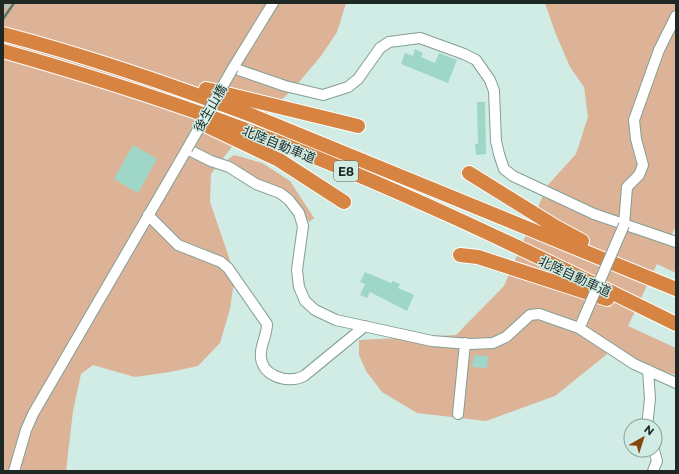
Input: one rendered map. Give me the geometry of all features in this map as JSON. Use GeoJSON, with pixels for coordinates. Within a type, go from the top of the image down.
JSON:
{"type":"FeatureCollection","features":[{"type":"Feature","properties":{"kind":"highway","name":"北陸自動車道"},"geometry":{"type":"LineString","coordinates":[[3,34],[105,63],[181,88],[439,190],[676,289]]}},
{"type":"Feature","properties":{"kind":"highway","name":"北陸自動車道"},"geometry":{"type":"LineString","coordinates":[[3,51],[103,81],[210,117],[332,165],[462,222],[676,326]]}},
{"type":"Feature","properties":{"kind":"highway"},"geometry":{"type":"LineString","coordinates":[[30,59],[172,111],[245,142],[279,160],[344,202]]}},
{"type":"Feature","properties":{"kind":"highway"},"geometry":{"type":"LineString","coordinates":[[105,63],[358,126]]}},
{"type":"Feature","properties":{"kind":"highway"},"geometry":{"type":"LineString","coordinates":[[469,173],[556,227],[603,252],[676,284]]}},
{"type":"Feature","properties":{"kind":"highway"},"geometry":{"type":"LineString","coordinates":[[460,255],[478,257],[576,288],[676,326]]}},
{"type":"Feature","properties":{"kind":"street","name":"後生山橋"},"geometry":{"type":"LineString","coordinates":[[14,471],[24,436],[33,414],[233,68],[273,3]]}},
{"type":"Feature","properties":{"kind":"street"},"geometry":{"type":"LineString","coordinates":[[581,325],[624,225],[627,187],[639,175],[643,165],[636,139],[634,120],[659,50],[676,16]]}},
{"type":"Feature","properties":{"kind":"street"},"geometry":{"type":"LineString","coordinates":[[233,68],[285,86],[323,95],[348,87],[358,79],[380,48],[389,42],[420,38],[464,54],[476,60],[490,80],[494,91],[496,141],[504,169],[514,176],[587,211],[676,242]]}},
{"type":"Feature","properties":{"kind":"street"},"geometry":{"type":"LineString","coordinates":[[187,148],[229,167],[256,184],[280,194],[289,200],[299,213],[303,226],[297,270],[299,287],[305,301],[315,310],[336,320],[432,341],[465,343],[493,343],[506,337],[530,315],[539,314],[550,316],[581,325],[621,356],[676,383]]}},
{"type":"Feature","properties":{"kind":"street"},"geometry":{"type":"LineString","coordinates":[[148,215],[178,245],[221,262],[228,268],[267,324],[267,334],[261,351],[262,361],[266,368],[279,378],[296,380],[304,376],[365,326]]}},
{"type":"Feature","properties":{"kind":"street"},"geometry":{"type":"LineString","coordinates":[[458,414],[465,343]]}},
{"type":"Feature","properties":{"kind":"street"},"geometry":{"type":"LineString","coordinates":[[648,370],[650,399],[648,418]]}},
{"type":"Feature","properties":{"kind":"street"},"geometry":{"type":"LineString","coordinates":[[653,471],[657,461],[656,458]]}},
{"type":"Feature","properties":{"kind":"shaded area"},"geometry":{"type":"Polygon","coordinates":[[[3,3],[346,3],[337,32],[321,56],[294,88],[258,122],[241,135],[211,174],[210,202],[235,275],[230,309],[220,343],[198,366],[135,377],[93,365],[81,374],[73,411],[66,471],[3,471],[3,3]]]}},
{"type":"Feature","properties":{"kind":"shaded area"},"geometry":{"type":"Polygon","coordinates":[[[545,3],[676,3],[676,226],[667,244],[676,248],[676,273],[657,264],[628,326],[676,348],[676,375],[656,369],[613,346],[606,355],[555,396],[486,421],[417,413],[382,392],[366,371],[359,355],[359,340],[456,335],[504,286],[547,186],[576,154],[588,117],[584,87],[570,67],[555,32],[545,3]]]}},
{"type":"Feature","properties":{"kind":"shaded area"},"geometry":{"type":"Polygon","coordinates":[[[234,155],[262,163],[290,181],[314,218],[309,222],[295,201],[232,164],[228,159],[234,155]]]}},
{"type":"Feature","properties":{"kind":"building"},"geometry":{"type":"Polygon","coordinates":[[[415,49],[423,53],[421,57],[435,63],[439,53],[457,60],[448,83],[401,64],[405,53],[413,56],[415,49]]]}},
{"type":"Feature","properties":{"kind":"building"},"geometry":{"type":"Polygon","coordinates":[[[477,102],[485,102],[486,154],[476,155],[475,144],[478,144],[477,102]]]}},
{"type":"Feature","properties":{"kind":"building"},"geometry":{"type":"Polygon","coordinates":[[[133,145],[157,159],[138,193],[114,179],[133,145]]]}},
{"type":"Feature","properties":{"kind":"building"},"geometry":{"type":"Polygon","coordinates":[[[365,272],[391,283],[393,281],[400,284],[398,288],[414,295],[407,311],[370,292],[367,298],[360,295],[365,284],[360,282],[365,272]]]}},
{"type":"Feature","properties":{"kind":"building"},"geometry":{"type":"Polygon","coordinates":[[[474,355],[488,356],[487,368],[472,367],[474,355]]]}},
{"type":"Feature","properties":{"kind":"waterway"},"geometry":{"type":"LineString","coordinates":[[3,19],[14,3]]}}]}
